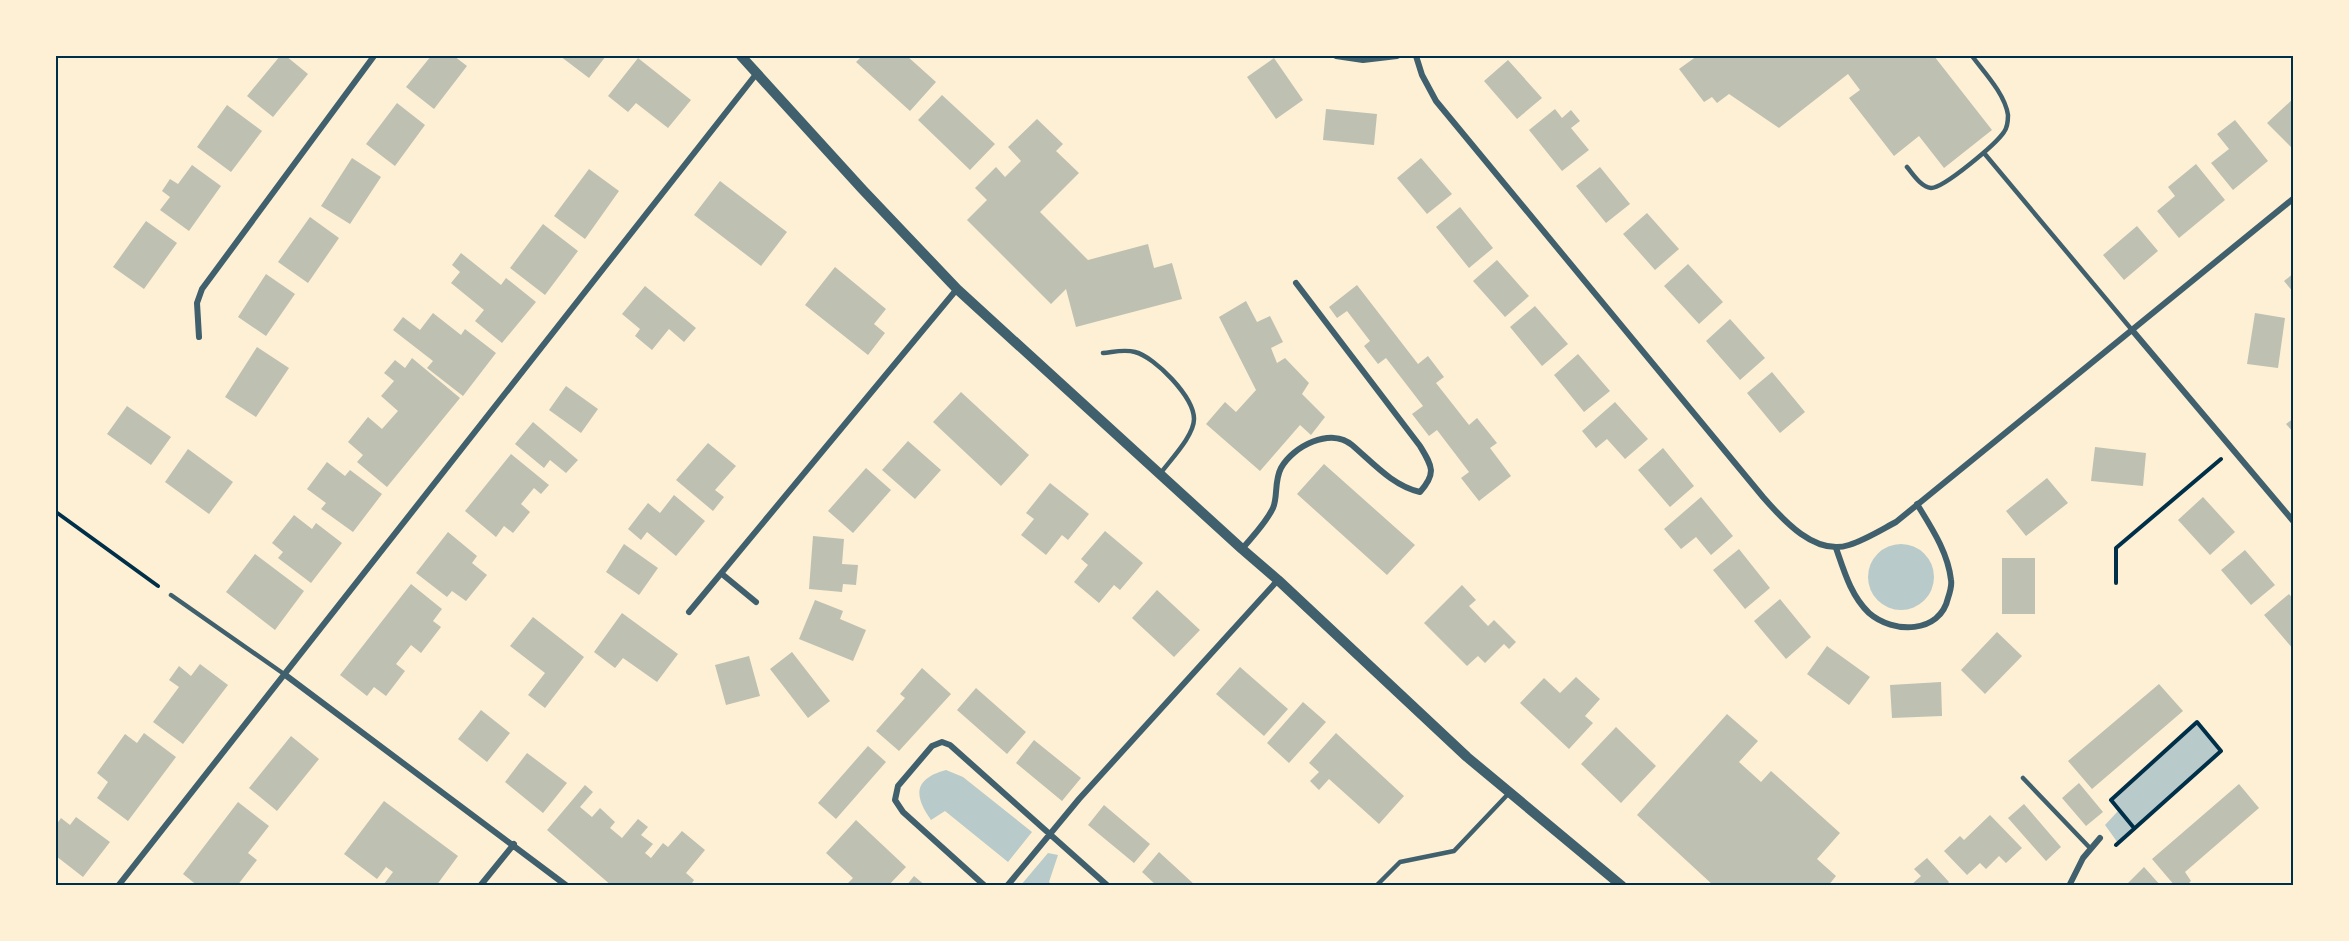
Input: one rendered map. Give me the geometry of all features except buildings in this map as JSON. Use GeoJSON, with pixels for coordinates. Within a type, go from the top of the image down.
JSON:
{"type":"FeatureCollection","features":[{"type":"Feature","properties":{"kind":"street"},"geometry":{"type":"LineString","coordinates":[[199,337],[196,303],[202,289],[374,56]]}},
{"type":"Feature","properties":{"kind":"street"},"geometry":{"type":"LineString","coordinates":[[741,56],[957,289],[1278,580],[1467,757],[1622,885]]}},
{"type":"Feature","properties":{"kind":"street"},"geometry":{"type":"LineString","coordinates":[[1336,56],[1363,60],[1397,56]]}},
{"type":"Feature","properties":{"kind":"street"},"geometry":{"type":"LineString","coordinates":[[1416,56],[1422,75],[1436,101],[1763,497],[1783,519],[1801,533],[1818,543],[1836,548],[1849,545],[1886,527],[1917,504],[2294,198]]}},
{"type":"Feature","properties":{"kind":"street"},"geometry":{"type":"LineString","coordinates":[[118,885],[757,73]]}},
{"type":"Feature","properties":{"kind":"street"},"geometry":{"type":"LineString","coordinates":[[1242,549],[1274,507],[1275,488],[1281,468],[1296,450],[1315,442],[1334,437],[1347,441],[1404,488],[1420,492],[1430,481],[1432,466],[1420,446],[1296,283]]}},
{"type":"Feature","properties":{"kind":"street"},"geometry":{"type":"LineString","coordinates":[[689,612],[957,289]]}},
{"type":"Feature","properties":{"kind":"street"},"geometry":{"type":"LineString","coordinates":[[2132,330],[2294,522]]}},
{"type":"Feature","properties":{"kind":"street"},"geometry":{"type":"LineString","coordinates":[[1836,548],[1850,585],[1859,602],[1871,615],[1887,623],[1907,628],[1924,627],[1938,617],[1947,603],[1952,582],[1946,559],[1917,504]]}},
{"type":"Feature","properties":{"kind":"street"},"geometry":{"type":"LineString","coordinates":[[722,574],[756,602]]}},
{"type":"Feature","properties":{"kind":"street"},"geometry":{"type":"LineString","coordinates":[[1007,885],[1050,832],[1278,580]]}},
{"type":"Feature","properties":{"kind":"street"},"geometry":{"type":"LineString","coordinates":[[285,674],[567,885]]}},
{"type":"Feature","properties":{"kind":"street"},"geometry":{"type":"LineString","coordinates":[[986,885],[903,812],[895,800],[898,786],[932,746],[942,742],[950,745],[1108,885]]}},
{"type":"Feature","properties":{"kind":"street"},"geometry":{"type":"LineString","coordinates":[[2069,885],[2090,848],[2100,838]]}},
{"type":"Feature","properties":{"kind":"street"},"geometry":{"type":"LineString","coordinates":[[480,885],[514,844]]}},
{"type":"Feature","properties":{"kind":"lane"},"geometry":{"type":"LineString","coordinates":[[1907,167],[1924,186],[1933,188],[1984,153],[2005,131],[2008,116],[2004,103],[1972,56]]}},
{"type":"Feature","properties":{"kind":"lane"},"geometry":{"type":"LineString","coordinates":[[1984,153],[2132,330]]}},
{"type":"Feature","properties":{"kind":"lane"},"geometry":{"type":"LineString","coordinates":[[1103,353],[1124,350],[1138,352],[1158,365],[1190,402],[1194,420],[1187,438],[1160,474]]}},
{"type":"Feature","properties":{"kind":"lane"},"geometry":{"type":"LineString","coordinates":[[171,596],[285,674]]}},
{"type":"Feature","properties":{"kind":"lane"},"geometry":{"type":"LineString","coordinates":[[2023,778],[2090,848]]}},
{"type":"Feature","properties":{"kind":"lane"},"geometry":{"type":"LineString","coordinates":[[1376,885],[1400,862],[1454,851],[1510,792]]}},
{"type":"Feature","properties":{"kind":"path"},"geometry":{"type":"LineString","coordinates":[[2116,583],[2116,548],[2233,449]]}},
{"type":"Feature","properties":{"kind":"path"},"geometry":{"type":"LineString","coordinates":[[56,512],[171,596]]}},
{"type":"Feature","properties":{"kind":"path"},"geometry":{"type":"LineString","coordinates":[[2100,838],[2111,849],[2221,751],[2197,722],[2111,800],[2134,828]]}},
{"type":"Feature","properties":{"kind":"shaded area"},"geometry":{"type":"Polygon","coordinates":[[[1901,544],[1914,547],[1924,554],[1931,564],[1934,577],[1931,590],[1924,600],[1914,607],[1901,610],[1888,607],[1878,600],[1871,590],[1868,577],[1871,564],[1878,554],[1888,547],[1901,544]]]}},
{"type":"Feature","properties":{"kind":"shaded area"},"geometry":{"type":"Polygon","coordinates":[[[2197,722],[2221,751],[2118,843],[2105,825],[2119,810],[2111,800],[2197,722]]]}},
{"type":"Feature","properties":{"kind":"shaded area"},"geometry":{"type":"Polygon","coordinates":[[[946,770],[963,777],[1032,832],[1008,862],[945,811],[931,820],[922,803],[920,789],[927,778],[946,770]]]}},
{"type":"Feature","properties":{"kind":"shaded area"},"geometry":{"type":"Polygon","coordinates":[[[1048,853],[1058,855],[1049,882],[1052,885],[1021,885],[1048,853]]]}}]}
